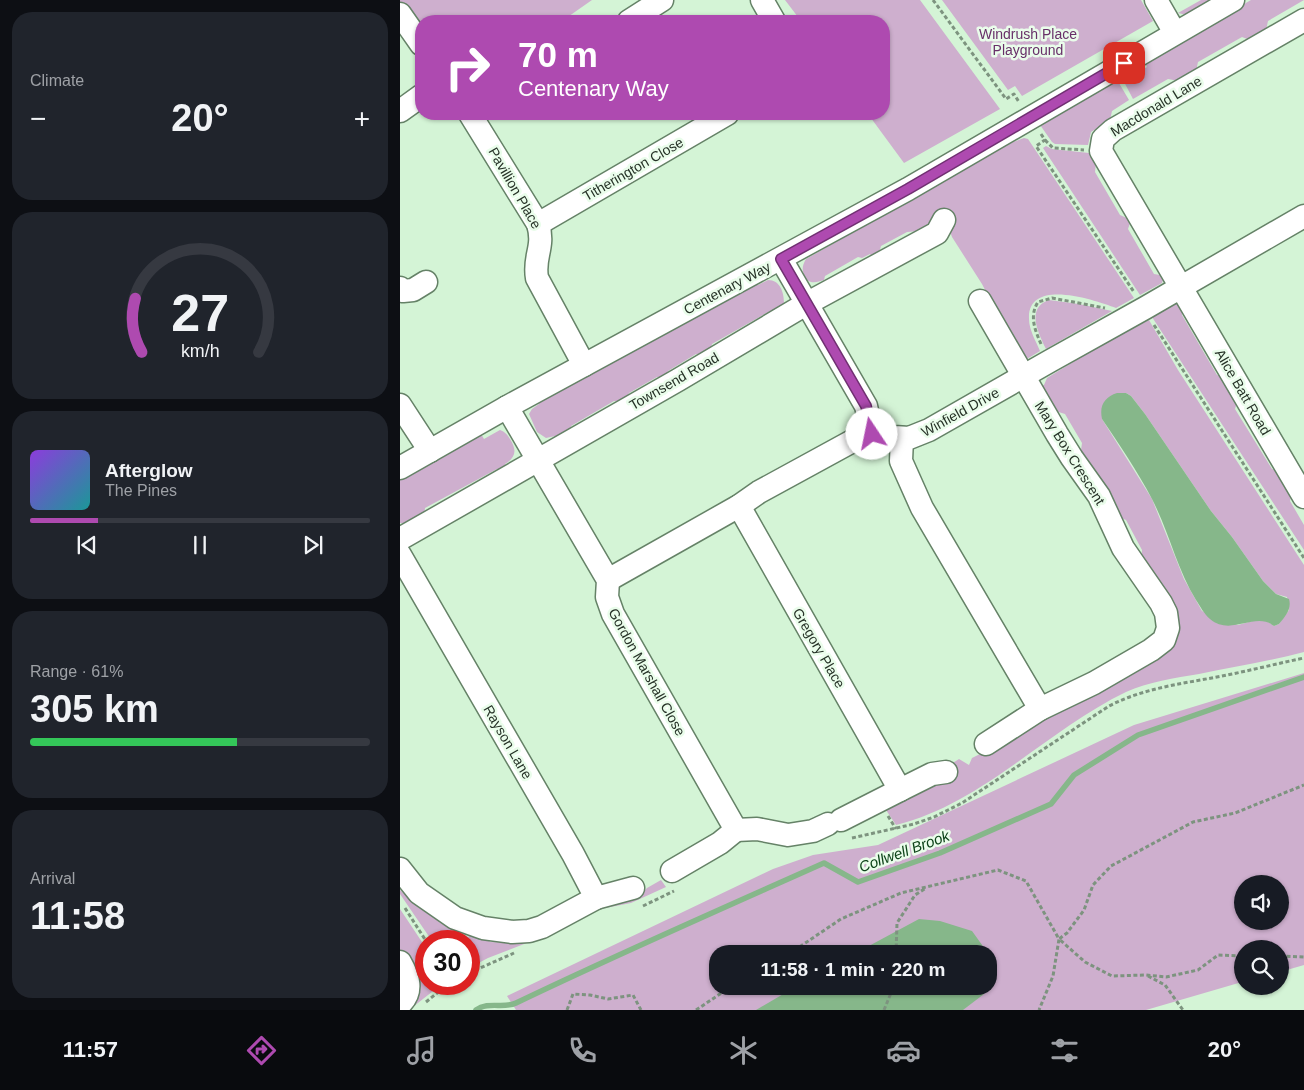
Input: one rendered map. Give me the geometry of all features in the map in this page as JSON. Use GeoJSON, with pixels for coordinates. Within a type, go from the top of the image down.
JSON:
{"type":"FeatureCollection","features":[{"type":"Feature","properties":{"kind":"street"},"geometry":{"type":"LineString","coordinates":[[638,15],[662,0]]}},
{"type":"Feature","properties":{"kind":"street"},"geometry":{"type":"LineString","coordinates":[[762,0],[771,15]]}},
{"type":"Feature","properties":{"kind":"street"},"geometry":{"type":"LineString","coordinates":[[1156,0],[1175,33]]}},
{"type":"Feature","properties":{"kind":"street","name":"Centenary Way"},"geometry":{"type":"LineString","coordinates":[[400,468],[507,407],[781,259],[1233,0]]}},
{"type":"Feature","properties":{"kind":"street"},"geometry":{"type":"LineString","coordinates":[[400,14],[415,35]]}},
{"type":"Feature","properties":{"kind":"street","name":"Macdonald Lane"},"geometry":{"type":"LineString","coordinates":[[1181,286],[1101,151],[1103,139],[1113,130],[1304,20]]}},
{"type":"Feature","properties":{"kind":"street"},"geometry":{"type":"LineString","coordinates":[[400,111],[415,100]]}},
{"type":"Feature","properties":{"kind":"street","name":"Pavillion Place"},"geometry":{"type":"LineString","coordinates":[[480,120],[538,224],[541,243],[536,259],[535,269],[537,278],[584,365]]}},
{"type":"Feature","properties":{"kind":"street","name":"Titherington Close"},"geometry":{"type":"LineString","coordinates":[[538,224],[718,120]]}},
{"type":"Feature","properties":{"kind":"street","name":"Winfield Drive"},"geometry":{"type":"LineString","coordinates":[[872,434],[902,438],[918,436],[1304,216]]}},
{"type":"Feature","properties":{"kind":"street","name":"Townsend Road"},"geometry":{"type":"LineString","coordinates":[[400,539],[678,380],[806,304],[937,233],[944,220]]}},
{"type":"Feature","properties":{"kind":"street"},"geometry":{"type":"LineString","coordinates":[[608,580],[739,506],[759,492],[841,447],[872,434],[866,406],[781,259]]}},
{"type":"Feature","properties":{"kind":"street"},"geometry":{"type":"LineString","coordinates":[[400,288],[404,291],[413,290],[426,282]]}},
{"type":"Feature","properties":{"kind":"street","name":"Alice Batt Road"},"geometry":{"type":"LineString","coordinates":[[1181,286],[1304,497]]}},
{"type":"Feature","properties":{"kind":"street","name":"Mary Box Crescent"},"geometry":{"type":"LineString","coordinates":[[980,301],[1072,458],[1099,496],[1123,548],[1161,603],[1166,613],[1168,628],[1164,640],[1151,650],[1094,683],[1040,709],[986,744]]}},
{"type":"Feature","properties":{"kind":"street"},"geometry":{"type":"LineString","coordinates":[[400,405],[430,451]]}},
{"type":"Feature","properties":{"kind":"street","name":"Gordon Marshall Close"},"geometry":{"type":"LineString","coordinates":[[507,407],[608,580],[607,597],[613,614],[736,830]]}},
{"type":"Feature","properties":{"kind":"street"},"geometry":{"type":"LineString","coordinates":[[902,438],[901,461],[922,508],[1040,709]]}},
{"type":"Feature","properties":{"kind":"street","name":"Gregory Place"},"geometry":{"type":"LineString","coordinates":[[739,506],[900,790]]}},
{"type":"Feature","properties":{"kind":"street","name":"Rayson Lane"},"geometry":{"type":"LineString","coordinates":[[400,555],[573,854],[596,898]]}},
{"type":"Feature","properties":{"kind":"street"},"geometry":{"type":"LineString","coordinates":[[672,871],[720,843],[736,830],[757,829],[788,835],[814,831],[932,774],[946,772]]}},
{"type":"Feature","properties":{"kind":"street"},"geometry":{"type":"LineString","coordinates":[[400,869],[419,893],[455,918],[483,928],[512,932],[529,931],[542,927],[596,898],[632,888]]}},
{"type":"Feature","properties":{"kind":"street"},"geometry":{"type":"LineString","coordinates":[[400,962],[409,982],[406,997],[400,1004]]}},
{"type":"Feature","properties":{"kind":"path"},"geometry":{"type":"LineString","coordinates":[[933,0],[1006,99],[1014,94],[1045,140],[1053,148],[1101,151]]}},
{"type":"Feature","properties":{"kind":"path"},"geometry":{"type":"LineString","coordinates":[[1045,140],[1036,146],[1137,312],[1159,335],[1304,558]]}},
{"type":"Feature","properties":{"kind":"path"},"geometry":{"type":"LineString","coordinates":[[1050,361],[1034,323],[1033,315],[1038,302],[1052,298],[1114,310],[1137,312]]}},
{"type":"Feature","properties":{"kind":"path"},"geometry":{"type":"LineString","coordinates":[[1040,1010],[1053,976],[1059,939],[1067,933],[1084,910],[1093,884],[1111,866],[1194,822],[1235,813],[1304,786]]}},
{"type":"Feature","properties":{"kind":"path"},"geometry":{"type":"LineString","coordinates":[[802,945],[841,919],[901,892],[998,870],[1026,881],[1059,939],[1085,962],[1112,976],[1146,975],[1166,977],[1198,970],[1218,955],[1234,956]]}},
{"type":"Feature","properties":{"kind":"path"},"geometry":{"type":"LineString","coordinates":[[896,945],[897,923],[914,895],[928,887]]}},
{"type":"Feature","properties":{"kind":"path"},"geometry":{"type":"LineString","coordinates":[[400,901],[419,930]]}},
{"type":"Feature","properties":{"kind":"path"},"geometry":{"type":"LineString","coordinates":[[1289,956],[1304,956]]}},
{"type":"Feature","properties":{"kind":"path"},"geometry":{"type":"LineString","coordinates":[[1146,975],[1165,985],[1183,1010]]}},
{"type":"Feature","properties":{"kind":"path"},"geometry":{"type":"LineString","coordinates":[[567,1010],[573,994],[608,999],[633,995],[641,1010]]}},
{"type":"Feature","properties":{"kind":"path"},"geometry":{"type":"LineString","coordinates":[[422,1005],[434,995]]}},
{"type":"Feature","properties":{"kind":"path"},"geometry":{"type":"LineString","coordinates":[[696,1010],[718,995]]}},
{"type":"Feature","properties":{"kind":"path"},"geometry":{"type":"LineString","coordinates":[[884,1010],[890,995]]}},
{"type":"Feature","properties":{"kind":"green space"},"geometry":{"type":"Polygon","coordinates":[[[400,0],[592,0],[571,15],[415,15],[415,29],[400,8],[400,0]]]}},
{"type":"Feature","properties":{"kind":"green space"},"geometry":{"type":"Polygon","coordinates":[[[785,0],[920,0],[1000,109],[904,163],[872,120],[890,120],[890,15],[796,15],[785,0]]]}},
{"type":"Feature","properties":{"kind":"green space","name":"Windrush Place Playground"},"geometry":{"type":"Polygon","coordinates":[[[942,0],[1141,0],[1153,21],[1022,96],[1015,86],[1008,90],[942,0]]]}},
{"type":"Feature","properties":{"kind":"green space"},"geometry":{"type":"Polygon","coordinates":[[[1201,0],[1214,0],[1187,15],[1178,13],[1201,0]]]}},
{"type":"Feature","properties":{"kind":"green space"},"geometry":{"type":"Polygon","coordinates":[[[1251,0],[1304,0],[1268,21],[1266,30],[1250,40],[1242,37],[1198,62],[1196,71],[1179,81],[1168,79],[1133,99],[1123,80],[1147,67],[1144,62],[1251,0]]]}},
{"type":"Feature","properties":{"kind":"green space"},"geometry":{"type":"Polygon","coordinates":[[[1116,78],[1129,100],[1112,111],[1110,120],[1091,132],[1088,145],[1055,144],[1052,142],[1038,122],[1116,78]]]}},
{"type":"Feature","properties":{"kind":"green space"},"geometry":{"type":"Polygon","coordinates":[[[1024,138],[1028,139],[1134,298],[1116,308],[1093,300],[1064,295],[1050,295],[1039,298],[1031,306],[1029,323],[1040,351],[1022,362],[982,284],[952,237],[944,214],[919,231],[907,232],[881,246],[879,253],[872,258],[870,254],[862,258],[858,257],[825,276],[824,280],[813,282],[805,277],[803,267],[806,259],[1013,142],[1024,138]]]}},
{"type":"Feature","properties":{"kind":"green space"},"geometry":{"type":"Polygon","coordinates":[[[1046,146],[1052,149],[1089,153],[1096,162],[1095,172],[1120,215],[1131,220],[1128,229],[1154,274],[1160,275],[1163,280],[1162,283],[1140,295],[1043,148],[1046,146]]]}},
{"type":"Feature","properties":{"kind":"green space"},"geometry":{"type":"Polygon","coordinates":[[[768,280],[776,282],[782,291],[784,303],[775,309],[777,312],[770,311],[712,344],[710,352],[702,356],[696,354],[668,371],[665,379],[657,377],[629,393],[627,399],[621,402],[614,401],[571,426],[570,433],[557,440],[555,436],[546,438],[537,432],[529,414],[539,404],[538,400],[755,281],[758,285],[768,280]]]}},
{"type":"Feature","properties":{"kind":"green space"},"geometry":{"type":"Polygon","coordinates":[[[1049,300],[1112,311],[1046,349],[1040,336],[1036,315],[1037,309],[1049,300]]]}},
{"type":"Feature","properties":{"kind":"green space"},"geometry":{"type":"Polygon","coordinates":[[[1182,300],[1184,305],[1182,315],[1217,375],[1225,377],[1238,399],[1235,409],[1272,469],[1281,471],[1292,491],[1290,501],[1304,525],[1304,550],[1152,317],[1182,300]]]}},
{"type":"Feature","properties":{"kind":"green space"},"geometry":{"type":"Polygon","coordinates":[[[1149,320],[1178,370],[1304,565],[1304,652],[1162,681],[1126,692],[1069,726],[986,784],[957,801],[927,815],[896,825],[884,807],[959,759],[969,765],[972,758],[982,753],[989,755],[1016,739],[1019,730],[1166,648],[1141,565],[1142,550],[1126,520],[1114,515],[1080,458],[1082,443],[1065,414],[1052,410],[1039,386],[1044,385],[1047,378],[1099,346],[1149,320]],[[1126,393],[1102,419],[1152,499],[1184,579],[1202,611],[1238,625],[1256,620],[1266,620],[1274,626],[1279,624],[1289,610],[1287,597],[1276,594],[1263,581],[1211,511],[1131,396],[1126,393]]]}},
{"type":"Feature","properties":{"kind":"green space"},"geometry":{"type":"Polygon","coordinates":[[[500,430],[508,436],[514,450],[513,456],[505,464],[507,469],[503,471],[497,469],[425,508],[424,516],[408,524],[400,523],[400,479],[481,434],[484,439],[500,430]]]}},
{"type":"Feature","properties":{"kind":"green space"},"geometry":{"type":"Polygon","coordinates":[[[1304,673],[1304,965],[1289,969],[1289,940],[1234,940],[1234,984],[1146,1010],[516,1010],[507,996],[773,869],[813,855],[878,845],[1134,725],[1304,673]]]}},
{"type":"Feature","properties":{"kind":"green space"},"geometry":{"type":"Polygon","coordinates":[[[661,880],[666,887],[631,903],[595,910],[550,934],[480,962],[480,934],[486,935],[490,942],[520,943],[527,938],[602,904],[639,896],[647,888],[661,880]]]}},
{"type":"Feature","properties":{"kind":"green space"},"geometry":{"type":"Polygon","coordinates":[[[400,890],[419,908],[426,909],[438,916],[439,922],[454,930],[425,930],[400,894],[400,890]]]}},
{"type":"Feature","properties":{"kind":"green space"},"geometry":{"type":"Polygon","coordinates":[[[400,909],[415,932],[415,995],[428,995],[409,1010],[400,952],[400,909]]]}},
{"type":"Feature","properties":{"kind":"shaded area"},"geometry":{"type":"Polygon","coordinates":[[[1117,393],[1126,393],[1131,396],[1211,511],[1263,581],[1276,594],[1289,599],[1289,609],[1279,624],[1274,626],[1267,622],[1259,621],[1226,626],[1210,619],[1204,612],[1189,588],[1152,499],[1135,468],[1102,419],[1101,410],[1104,402],[1117,393]]]}},
{"type":"Feature","properties":{"kind":"shaded area"},"geometry":{"type":"Polygon","coordinates":[[[919,919],[940,921],[972,931],[982,945],[871,945],[919,919]]]}},
{"type":"Feature","properties":{"kind":"shaded area"},"geometry":{"type":"Polygon","coordinates":[[[782,995],[983,995],[963,1010],[756,1010],[782,995]]]}},
{"type":"Feature","properties":{"kind":"waterway","name":"Collwell Brook"},"geometry":{"type":"LineString","coordinates":[[476,1010],[491,1005],[511,1005],[516,1003],[631,949],[824,863],[858,882],[940,853],[1051,804],[1074,775],[1138,735],[1304,677]]}},
{"type":"Feature","properties":{"kind":"route"},"geometry":{"type":"LineString","coordinates":[[872,434],[866,406],[781,259],[908,189],[1124,63]]}}]}
